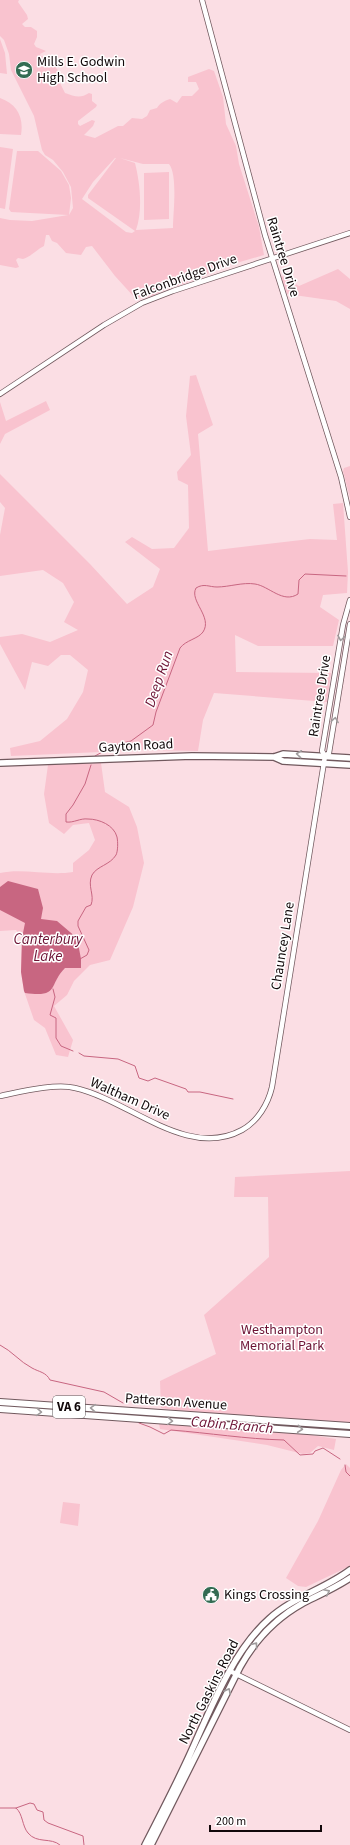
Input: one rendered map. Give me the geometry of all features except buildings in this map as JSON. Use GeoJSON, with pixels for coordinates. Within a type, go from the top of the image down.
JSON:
{"type":"FeatureCollection","features":[{"type":"Feature","properties":{"kind":"main road","name":"Gayton Road"},"geometry":{"type":"LineString","coordinates":[[0,763],[192,756],[274,757],[293,754],[350,758]]}},
{"type":"Feature","properties":{"kind":"main road","name":"Gayton Road"},"geometry":{"type":"LineString","coordinates":[[274,757],[283,761],[350,765]]}},
{"type":"Feature","properties":{"kind":"main road","name":"Patterson Avenue"},"geometry":{"type":"LineString","coordinates":[[0,1402],[350,1426]]}},
{"type":"Feature","properties":{"kind":"main road","name":"Patterson Avenue"},"geometry":{"type":"LineString","coordinates":[[0,1409],[350,1434]]}},
{"type":"Feature","properties":{"kind":"main road","name":"North Gaskins Road"},"geometry":{"type":"LineString","coordinates":[[146,1845],[230,1671],[250,1639],[274,1614],[299,1598],[328,1584],[350,1570]]}},
{"type":"Feature","properties":{"kind":"main road","name":"North Gaskins Road"},"geometry":{"type":"LineString","coordinates":[[151,1845],[237,1674],[257,1642],[278,1620],[303,1603],[329,1591],[350,1578]]}},
{"type":"Feature","properties":{"kind":"street","name":"Raintree Drive"},"geometry":{"type":"LineString","coordinates":[[202,0],[271,258],[342,482],[350,517]]}},
{"type":"Feature","properties":{"kind":"street","name":"Falconbridge Drive"},"geometry":{"type":"LineString","coordinates":[[0,394],[104,325],[142,303],[173,290],[350,233]]}},
{"type":"Feature","properties":{"kind":"street","name":"Raintree Drive"},"geometry":{"type":"LineString","coordinates":[[350,600],[343,625],[322,752],[325,756],[329,752],[350,624]]}},
{"type":"Feature","properties":{"kind":"street","name":"Chauncey Lane"},"geometry":{"type":"LineString","coordinates":[[248,1126],[263,1110],[272,1086],[325,756]]}},
{"type":"Feature","properties":{"kind":"street","name":"Waltham Drive"},"geometry":{"type":"LineString","coordinates":[[0,1096],[62,1087],[73,1087],[103,1096],[181,1134],[195,1138],[219,1138],[235,1133],[248,1126]]}},
{"type":"Feature","properties":{"kind":"street"},"geometry":{"type":"LineString","coordinates":[[230,1671],[350,1730]]}},
{"type":"Feature","properties":{"kind":"green space"},"geometry":{"type":"Polygon","coordinates":[[[0,0],[19,0],[18,2],[28,19],[22,24],[25,27],[31,27],[37,31],[37,37],[34,44],[36,47],[46,51],[40,54],[41,56],[52,58],[57,62],[56,68],[62,75],[59,81],[65,93],[77,96],[83,96],[89,93],[92,94],[92,101],[97,105],[78,121],[78,124],[80,126],[92,120],[95,121],[93,126],[84,135],[95,138],[118,126],[123,126],[132,118],[142,119],[147,116],[150,110],[157,108],[161,103],[170,99],[177,103],[182,96],[192,96],[199,89],[196,82],[188,82],[188,77],[209,69],[214,71],[223,97],[226,124],[236,146],[239,164],[259,227],[264,255],[216,269],[201,278],[164,290],[152,296],[135,298],[115,276],[92,246],[86,247],[81,255],[66,253],[57,243],[52,241],[49,235],[46,235],[44,246],[26,258],[18,258],[16,260],[19,267],[16,268],[0,265],[0,218],[32,221],[68,215],[11,212],[9,209],[17,151],[38,151],[61,171],[69,185],[71,198],[69,215],[73,208],[71,187],[63,172],[53,160],[45,155],[42,150],[34,116],[11,70],[9,54],[4,40],[0,36],[0,0]],[[115,158],[93,182],[82,199],[126,232],[132,233],[135,231],[88,198],[88,195],[115,158]],[[120,158],[135,163],[137,171],[140,214],[136,230],[173,228],[174,185],[172,169],[169,164],[143,164],[120,158]]]}},
{"type":"Feature","properties":{"kind":"green space"},"geometry":{"type":"Polygon","coordinates":[[[0,39],[5,53],[7,74],[0,73],[0,39]]]}},
{"type":"Feature","properties":{"kind":"green space"},"geometry":{"type":"Polygon","coordinates":[[[0,98],[11,104],[18,112],[22,128],[21,135],[0,134],[0,98]]]}},
{"type":"Feature","properties":{"kind":"green space"},"geometry":{"type":"Polygon","coordinates":[[[0,147],[13,149],[5,209],[0,208],[0,147]]]}},
{"type":"Feature","properties":{"kind":"green space"},"geometry":{"type":"Polygon","coordinates":[[[169,172],[169,219],[144,220],[144,173],[169,172]]]}},
{"type":"Feature","properties":{"kind":"green space"},"geometry":{"type":"Polygon","coordinates":[[[338,269],[350,279],[350,309],[336,301],[287,294],[280,275],[299,286],[338,269]]]}},
{"type":"Feature","properties":{"kind":"green space"},"geometry":{"type":"Polygon","coordinates":[[[196,375],[213,425],[198,434],[208,551],[310,539],[337,540],[333,504],[343,503],[348,572],[347,593],[323,595],[320,607],[339,620],[333,646],[258,646],[235,635],[236,672],[331,673],[327,702],[214,693],[203,720],[198,751],[145,750],[11,756],[10,748],[40,741],[67,719],[83,692],[88,670],[70,655],[61,655],[48,666],[32,662],[25,690],[0,644],[0,637],[22,634],[50,642],[78,630],[64,622],[74,602],[63,583],[43,570],[0,576],[0,535],[5,508],[0,502],[0,474],[90,564],[127,604],[153,587],[160,569],[125,542],[132,537],[152,549],[174,548],[189,528],[188,485],[178,480],[177,472],[191,455],[186,416],[190,376],[196,375]]]}},
{"type":"Feature","properties":{"kind":"green space"},"geometry":{"type":"Polygon","coordinates":[[[46,401],[50,410],[5,434],[0,444],[0,402],[6,421],[46,401]]]}},
{"type":"Feature","properties":{"kind":"green space"},"geometry":{"type":"Polygon","coordinates":[[[350,466],[350,498],[343,471],[344,468],[350,466]]]}},
{"type":"Feature","properties":{"kind":"green space"},"geometry":{"type":"Polygon","coordinates":[[[101,763],[105,792],[129,807],[137,827],[144,863],[133,907],[110,960],[90,965],[74,981],[67,995],[54,1006],[73,1040],[68,1057],[56,1055],[45,1028],[34,1020],[24,991],[21,972],[22,938],[16,930],[0,931],[0,873],[18,871],[55,873],[73,872],[73,863],[89,850],[95,840],[89,823],[73,825],[64,834],[49,823],[44,794],[48,765],[101,763]]]}},
{"type":"Feature","properties":{"kind":"green space","name":"Westhampton Memorial Park"},"geometry":{"type":"Polygon","coordinates":[[[350,1171],[350,1424],[212,1415],[161,1408],[160,1381],[216,1354],[204,1315],[269,1257],[268,1197],[234,1197],[235,1177],[350,1171]]]}},
{"type":"Feature","properties":{"kind":"green space"},"geometry":{"type":"Polygon","coordinates":[[[159,1424],[286,1431],[336,1439],[334,1450],[318,1446],[310,1453],[303,1454],[267,1445],[160,1429],[159,1424]]]}},
{"type":"Feature","properties":{"kind":"green space"},"geometry":{"type":"Polygon","coordinates":[[[346,1464],[350,1468],[350,1566],[306,1587],[298,1586],[286,1578],[318,1521],[341,1470],[346,1464]]]}},
{"type":"Feature","properties":{"kind":"green space"},"geometry":{"type":"Polygon","coordinates":[[[63,1502],[80,1504],[78,1526],[60,1523],[63,1502]]]}},
{"type":"Feature","properties":{"kind":"water","name":"Canterbury Lake"},"geometry":{"type":"Polygon","coordinates":[[[8,881],[38,889],[43,908],[41,919],[57,921],[77,938],[81,968],[65,968],[52,989],[44,994],[25,993],[24,991],[21,972],[22,938],[25,923],[0,910],[0,887],[8,881]]]}},
{"type":"Feature","properties":{"kind":"waterway","name":"Deep Run"},"geometry":{"type":"LineString","coordinates":[[95,756],[115,745],[131,741],[153,725],[156,712],[180,648],[185,643],[201,634],[205,626],[205,621],[196,598],[196,588],[204,585],[217,587],[255,584],[281,596],[292,597],[298,594],[299,580],[305,574],[346,576]]}},
{"type":"Feature","properties":{"kind":"waterway","name":"Deep Run"},"geometry":{"type":"LineString","coordinates":[[80,959],[87,955],[89,950],[78,926],[78,921],[86,907],[91,905],[92,898],[90,883],[92,875],[97,869],[116,855],[118,846],[117,837],[113,829],[106,824],[92,819],[66,822],[66,814],[85,784],[91,765]]}},
{"type":"Feature","properties":{"kind":"waterway"},"geometry":{"type":"LineString","coordinates":[[53,989],[55,997],[50,1015],[56,1018],[56,1038],[61,1046],[73,1051]]}},
{"type":"Feature","properties":{"kind":"waterway"},"geometry":{"type":"LineString","coordinates":[[79,1053],[84,1056],[118,1059],[135,1066],[139,1078],[148,1081],[155,1078],[186,1089],[188,1092],[200,1092],[233,1099]]}},
{"type":"Feature","properties":{"kind":"waterway","name":"Cabin Branch"},"geometry":{"type":"LineString","coordinates":[[0,1345],[28,1366],[44,1374],[50,1380],[104,1392],[123,1403]]}},
{"type":"Feature","properties":{"kind":"waterway","name":"Cabin Branch"},"geometry":{"type":"LineString","coordinates":[[139,1423],[164,1434],[171,1430],[284,1440],[300,1455],[313,1454],[315,1451],[323,1448],[340,1459]]}},
{"type":"Feature","properties":{"kind":"waterway","name":"Cabin Branch"},"geometry":{"type":"LineString","coordinates":[[345,1465],[346,1472],[350,1476]]}},
{"type":"Feature","properties":{"kind":"waterway"},"geometry":{"type":"LineString","coordinates":[[16,1808],[30,1803],[34,1804],[37,1810],[43,1812],[44,1820],[48,1823],[83,1836],[84,1845]]}},
{"type":"Feature","properties":{"kind":"waterway"},"geometry":{"type":"LineString","coordinates":[[0,1808],[16,1808],[20,1813],[28,1833],[40,1840],[52,1841],[60,1845]]}},
{"type":"Feature","properties":{"kind":"place","name":"Mills E. Godwin High School"},"geometry":{"type":"Point","coordinates":[24,70]}},
{"type":"Feature","properties":{"kind":"place","name":"Kings Crossing"},"geometry":{"type":"Point","coordinates":[211,1595]}}]}
